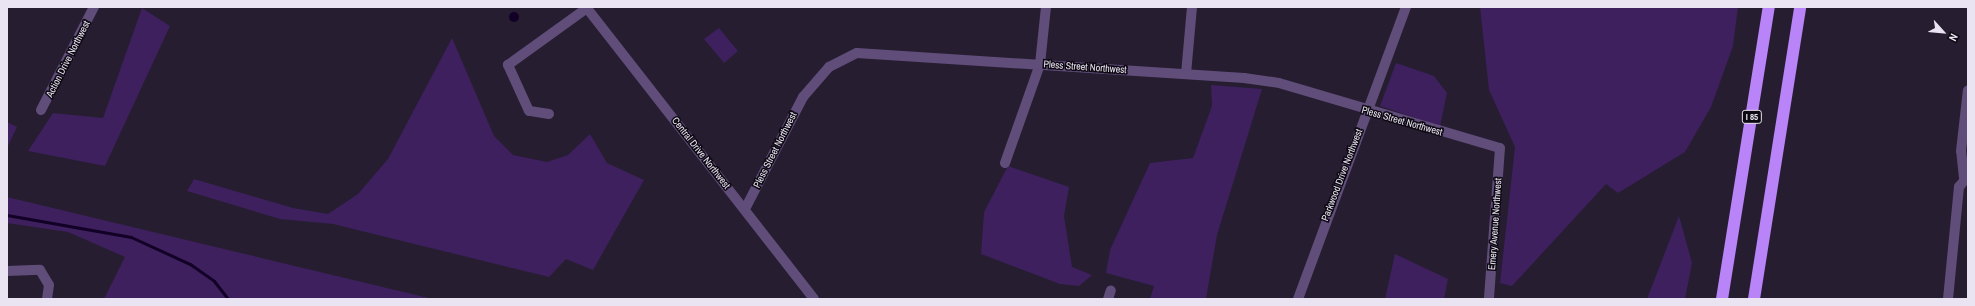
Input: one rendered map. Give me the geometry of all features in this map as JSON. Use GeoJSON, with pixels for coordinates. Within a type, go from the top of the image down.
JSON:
{"type":"FeatureCollection","features":[{"type":"Feature","properties":{"kind":"highway","name":"I 85"},"geometry":{"type":"LineString","coordinates":[[1722,299],[1769,7]]}},
{"type":"Feature","properties":{"kind":"highway"},"geometry":{"type":"LineString","coordinates":[[1754,299],[1800,7]]}},
{"type":"Feature","properties":{"kind":"street","name":"Action Drive Northwest"},"geometry":{"type":"LineString","coordinates":[[41,110],[94,7]]}},
{"type":"Feature","properties":{"kind":"street"},"geometry":{"type":"LineString","coordinates":[[1005,163],[1040,64],[1046,7]]}},
{"type":"Feature","properties":{"kind":"street"},"geometry":{"type":"LineString","coordinates":[[1186,74],[1192,7]]}},
{"type":"Feature","properties":{"kind":"street","name":"Parkwood Drive Northwest"},"geometry":{"type":"LineString","coordinates":[[1298,299],[1406,7]]}},
{"type":"Feature","properties":{"kind":"street"},"geometry":{"type":"LineString","coordinates":[[549,114],[529,111],[508,65],[586,8]]}},
{"type":"Feature","properties":{"kind":"street","name":"Central Drive Northwest"},"geometry":{"type":"LineString","coordinates":[[586,8],[814,299]]}},
{"type":"Feature","properties":{"kind":"street","name":"Pless Street Northwest"},"geometry":{"type":"LineString","coordinates":[[745,209],[803,97],[836,62],[860,52],[880,52],[1186,74],[1279,83],[1366,112],[1500,148]]}},
{"type":"Feature","properties":{"kind":"street"},"geometry":{"type":"LineString","coordinates":[[1948,299],[1959,187],[1966,177],[1961,151],[1968,90]]}},
{"type":"Feature","properties":{"kind":"street","name":"Emery Avenue Northwest"},"geometry":{"type":"LineString","coordinates":[[1489,299],[1500,148]]}},
{"type":"Feature","properties":{"kind":"street"},"geometry":{"type":"LineString","coordinates":[[7,271],[40,270],[49,285],[47,299]]}},
{"type":"Feature","properties":{"kind":"shaded area"},"geometry":{"type":"Polygon","coordinates":[[[1480,7],[1738,7],[1733,46],[1711,107],[1685,152],[1618,193],[1606,184],[1512,286],[1500,283],[1515,147],[1489,90],[1480,7]]]}},
{"type":"Feature","properties":{"kind":"shaded area"},"geometry":{"type":"Polygon","coordinates":[[[142,8],[170,26],[105,166],[28,151],[53,113],[103,118],[142,8]]]}},
{"type":"Feature","properties":{"kind":"shaded area"},"geometry":{"type":"Polygon","coordinates":[[[512,12],[516,12],[518,13],[518,21],[512,22],[509,19],[509,15],[512,12]]]}},
{"type":"Feature","properties":{"kind":"shaded area"},"geometry":{"type":"Polygon","coordinates":[[[719,28],[738,51],[724,63],[704,39],[719,28]]]}},
{"type":"Feature","properties":{"kind":"shaded area"},"geometry":{"type":"Polygon","coordinates":[[[452,38],[494,136],[513,155],[547,162],[568,155],[590,134],[607,163],[644,180],[593,270],[566,259],[549,277],[333,224],[280,219],[187,191],[194,179],[293,208],[328,214],[358,194],[388,159],[452,38]]]}},
{"type":"Feature","properties":{"kind":"shaded area"},"geometry":{"type":"Polygon","coordinates":[[[1396,63],[1434,76],[1447,93],[1440,126],[1380,106],[1396,63]]]}},
{"type":"Feature","properties":{"kind":"shaded area"},"geometry":{"type":"Polygon","coordinates":[[[1211,85],[1262,89],[1217,235],[1206,299],[1150,299],[1154,286],[1106,273],[1110,250],[1150,163],[1193,158],[1212,106],[1211,85]]]}},
{"type":"Feature","properties":{"kind":"shaded area"},"geometry":{"type":"Polygon","coordinates":[[[7,122],[17,127],[8,146],[7,146],[7,122]]]}},
{"type":"Feature","properties":{"kind":"shaded area"},"geometry":{"type":"Polygon","coordinates":[[[1008,166],[1069,187],[1064,216],[1072,267],[1092,275],[1079,286],[1060,284],[981,254],[984,212],[1008,166]]]}},
{"type":"Feature","properties":{"kind":"shaded area"},"geometry":{"type":"Polygon","coordinates":[[[7,197],[433,299],[104,299],[125,257],[68,232],[7,223],[7,197]]]}},
{"type":"Feature","properties":{"kind":"shaded area"},"geometry":{"type":"Polygon","coordinates":[[[1679,216],[1692,263],[1685,299],[1647,299],[1679,216]]]}},
{"type":"Feature","properties":{"kind":"shaded area"},"geometry":{"type":"Polygon","coordinates":[[[1395,254],[1448,279],[1444,299],[1385,299],[1395,254]]]}},
{"type":"Feature","properties":{"kind":"waterway"},"geometry":{"type":"LineString","coordinates":[[7,215],[131,237],[190,264],[214,281],[228,299]]}}]}
